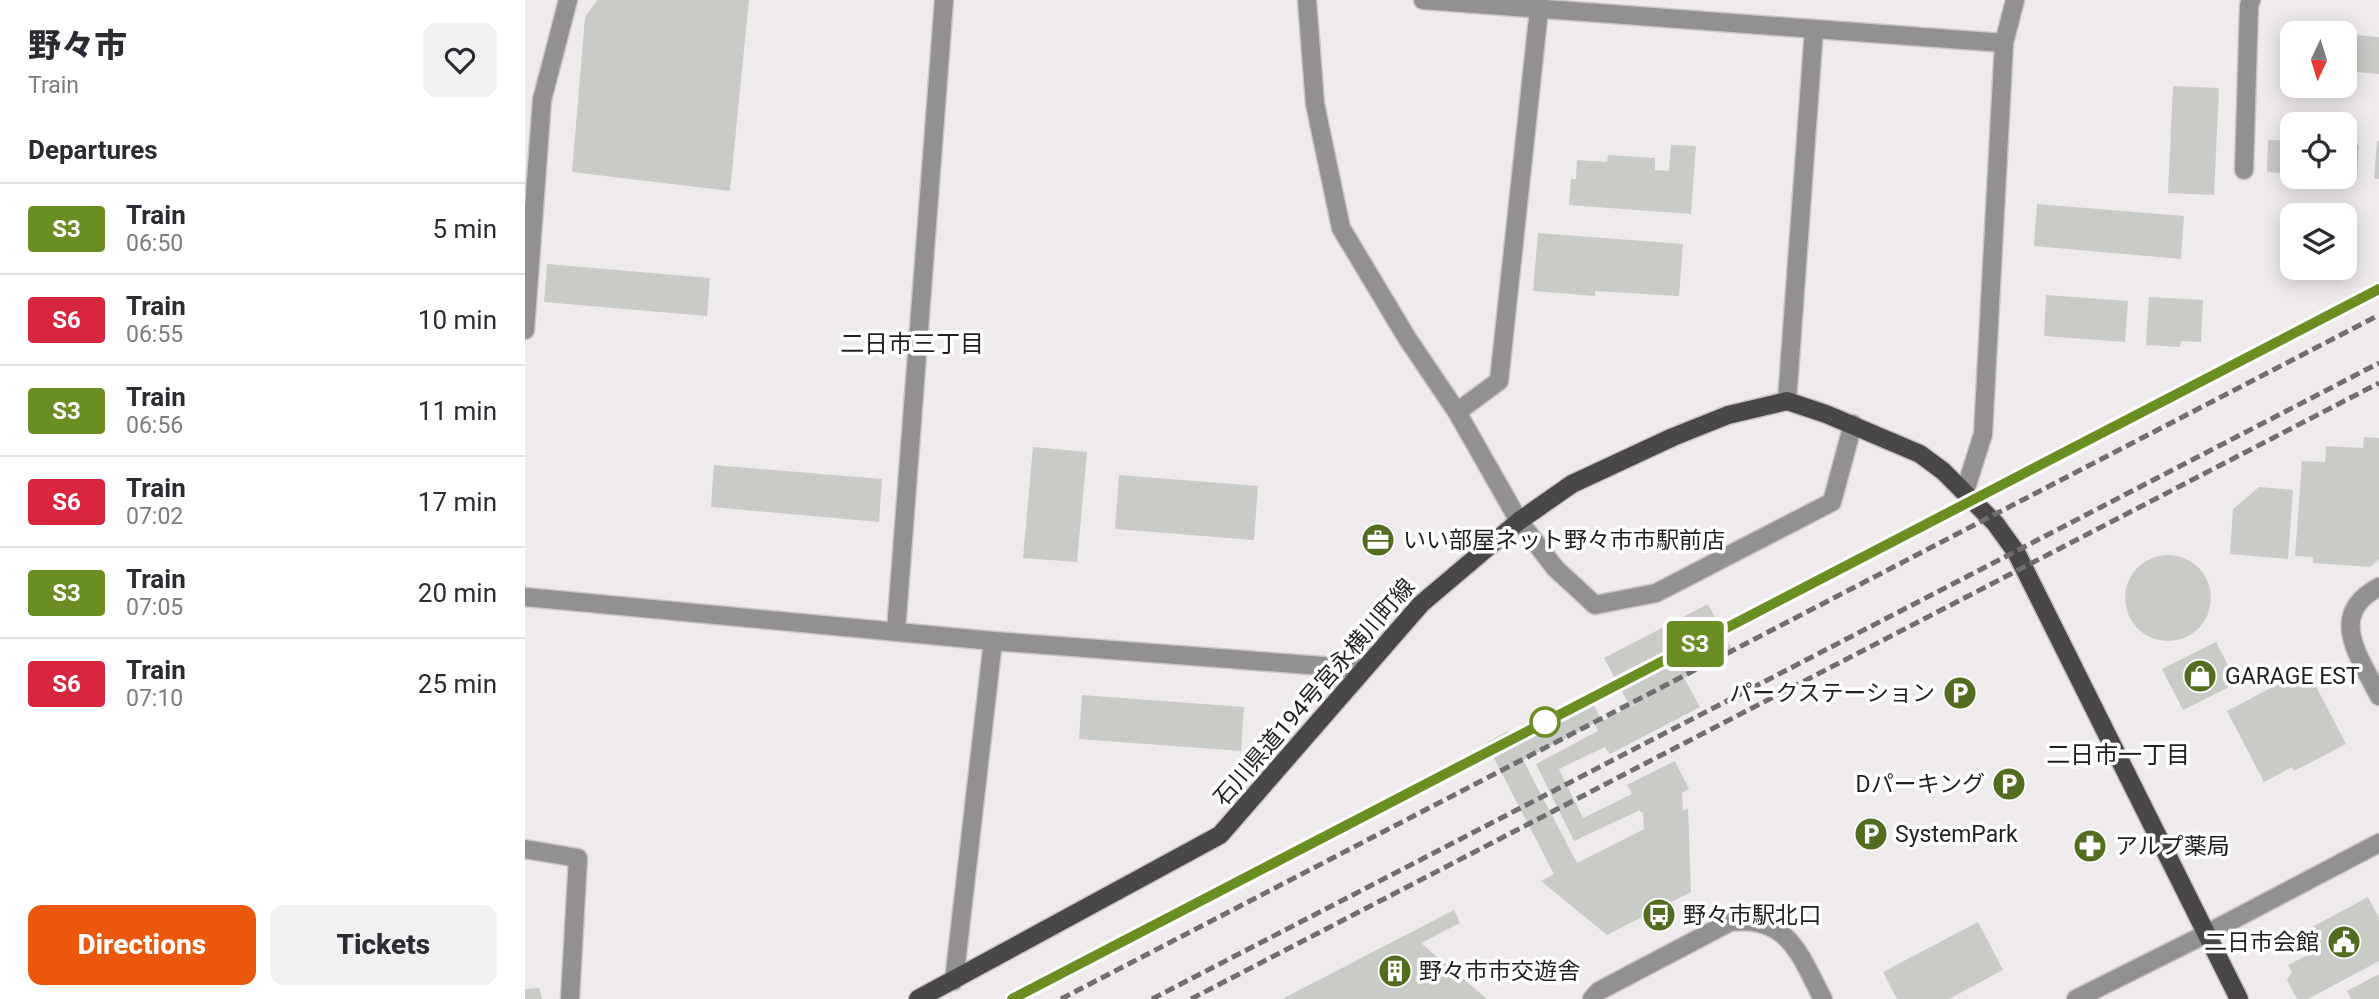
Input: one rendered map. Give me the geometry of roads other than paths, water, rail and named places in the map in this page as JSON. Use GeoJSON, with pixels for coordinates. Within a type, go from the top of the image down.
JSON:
{"type":"FeatureCollection","features":[{"type":"Feature","properties":{"kind":"main road"},"geometry":{"type":"LineString","coordinates":[[1787,401],[1853,424],[1920,454],[1944,471],[1995,523],[2016,552],[2239,999]]}},
{"type":"Feature","properties":{"kind":"main road","name":"石川県道194号宮永横川町線"},"geometry":{"type":"LineString","coordinates":[[918,999],[1220,835],[1421,604],[1519,521],[1572,484],[1728,415],[1787,401]]}},
{"type":"Feature","properties":{"kind":"street"},"geometry":{"type":"LineString","coordinates":[[525,330],[542,100],[568,0]]}},
{"type":"Feature","properties":{"kind":"street"},"geometry":{"type":"LineString","coordinates":[[897,631],[944,0]]}},
{"type":"Feature","properties":{"kind":"street"},"geometry":{"type":"LineString","coordinates":[[1307,0],[1315,104],[1341,228],[1406,338],[1457,412],[1519,521],[1555,568],[1595,605],[1655,593],[1832,502],[1853,424]]}},
{"type":"Feature","properties":{"kind":"street"},"geometry":{"type":"LineString","coordinates":[[1423,0],[1539,4],[2004,43]]}},
{"type":"Feature","properties":{"kind":"street"},"geometry":{"type":"LineString","coordinates":[[1965,491],[1983,433],[2004,43],[2015,0]]}},
{"type":"Feature","properties":{"kind":"street"},"geometry":{"type":"LineString","coordinates":[[2244,170],[2251,0]]}},
{"type":"Feature","properties":{"kind":"street"},"geometry":{"type":"LineString","coordinates":[[1457,412],[1499,381],[1539,4]]}},
{"type":"Feature","properties":{"kind":"street"},"geometry":{"type":"LineString","coordinates":[[1787,401],[1814,29]]}},
{"type":"Feature","properties":{"kind":"street"},"geometry":{"type":"LineString","coordinates":[[2379,587],[2356,605],[2350,616],[2349,628],[2353,644],[2379,696]]}},
{"type":"Feature","properties":{"kind":"street"},"geometry":{"type":"LineString","coordinates":[[525,597],[993,642],[1363,669]]}},
{"type":"Feature","properties":{"kind":"street"},"geometry":{"type":"LineString","coordinates":[[954,981],[993,642]]}},
{"type":"Feature","properties":{"kind":"street"},"geometry":{"type":"LineString","coordinates":[[2077,999],[2379,843]]}},
{"type":"Feature","properties":{"kind":"street"},"geometry":{"type":"LineString","coordinates":[[525,849],[578,858],[571,999]]}},
{"type":"Feature","properties":{"kind":"street"},"geometry":{"type":"LineString","coordinates":[[1592,999],[1599,991],[1730,922],[1751,919],[1773,926],[1794,944],[1823,999]]}},
{"type":"Feature","properties":{"kind":"railway"},"geometry":{"type":"LineString","coordinates":[[1012,999],[2379,289]]}},
{"type":"Feature","properties":{"kind":"railway"},"geometry":{"type":"LineString","coordinates":[[1061,999],[2379,315]]}},
{"type":"Feature","properties":{"kind":"railway"},"geometry":{"type":"LineString","coordinates":[[1152,999],[2379,363]]}},
{"type":"Feature","properties":{"kind":"railway"},"geometry":{"type":"LineString","coordinates":[[1191,999],[2379,383]]}},
{"type":"Feature","properties":{"kind":"train","name":"S3"},"geometry":{"type":"LineString","coordinates":[[1012,999],[2379,289]]}},
{"type":"Feature","properties":{"kind":"place","name":"いい部屋ネット野々市市駅前店"},"geometry":{"type":"Point","coordinates":[1378,540]}},
{"type":"Feature","properties":{"kind":"place","name":"GARAGE EST"},"geometry":{"type":"Point","coordinates":[2200,676]}},
{"type":"Feature","properties":{"kind":"place","name":"パークステーション"},"geometry":{"type":"Point","coordinates":[1960,693]}},
{"type":"Feature","properties":{"kind":"place","name":"Dパーキング"},"geometry":{"type":"Point","coordinates":[2009,784]}},
{"type":"Feature","properties":{"kind":"place","name":"SystemPark"},"geometry":{"type":"Point","coordinates":[1871,834]}},
{"type":"Feature","properties":{"kind":"place","name":"アルプ薬局"},"geometry":{"type":"Point","coordinates":[2090,846]}},
{"type":"Feature","properties":{"kind":"place","name":"野々市駅北口"},"geometry":{"type":"Point","coordinates":[1659,915]}},
{"type":"Feature","properties":{"kind":"place","name":"二日市会館"},"geometry":{"type":"Point","coordinates":[2344,942]}},
{"type":"Feature","properties":{"kind":"place","name":"野々市市交遊舎"},"geometry":{"type":"Point","coordinates":[1395,971]}},
{"type":"Feature","properties":{"kind":"district","name":"二日市三丁目"},"geometry":{"type":"Point","coordinates":[912,344]}},
{"type":"Feature","properties":{"kind":"district","name":"二日市一丁目"},"geometry":{"type":"Point","coordinates":[2118,755]}}]}
